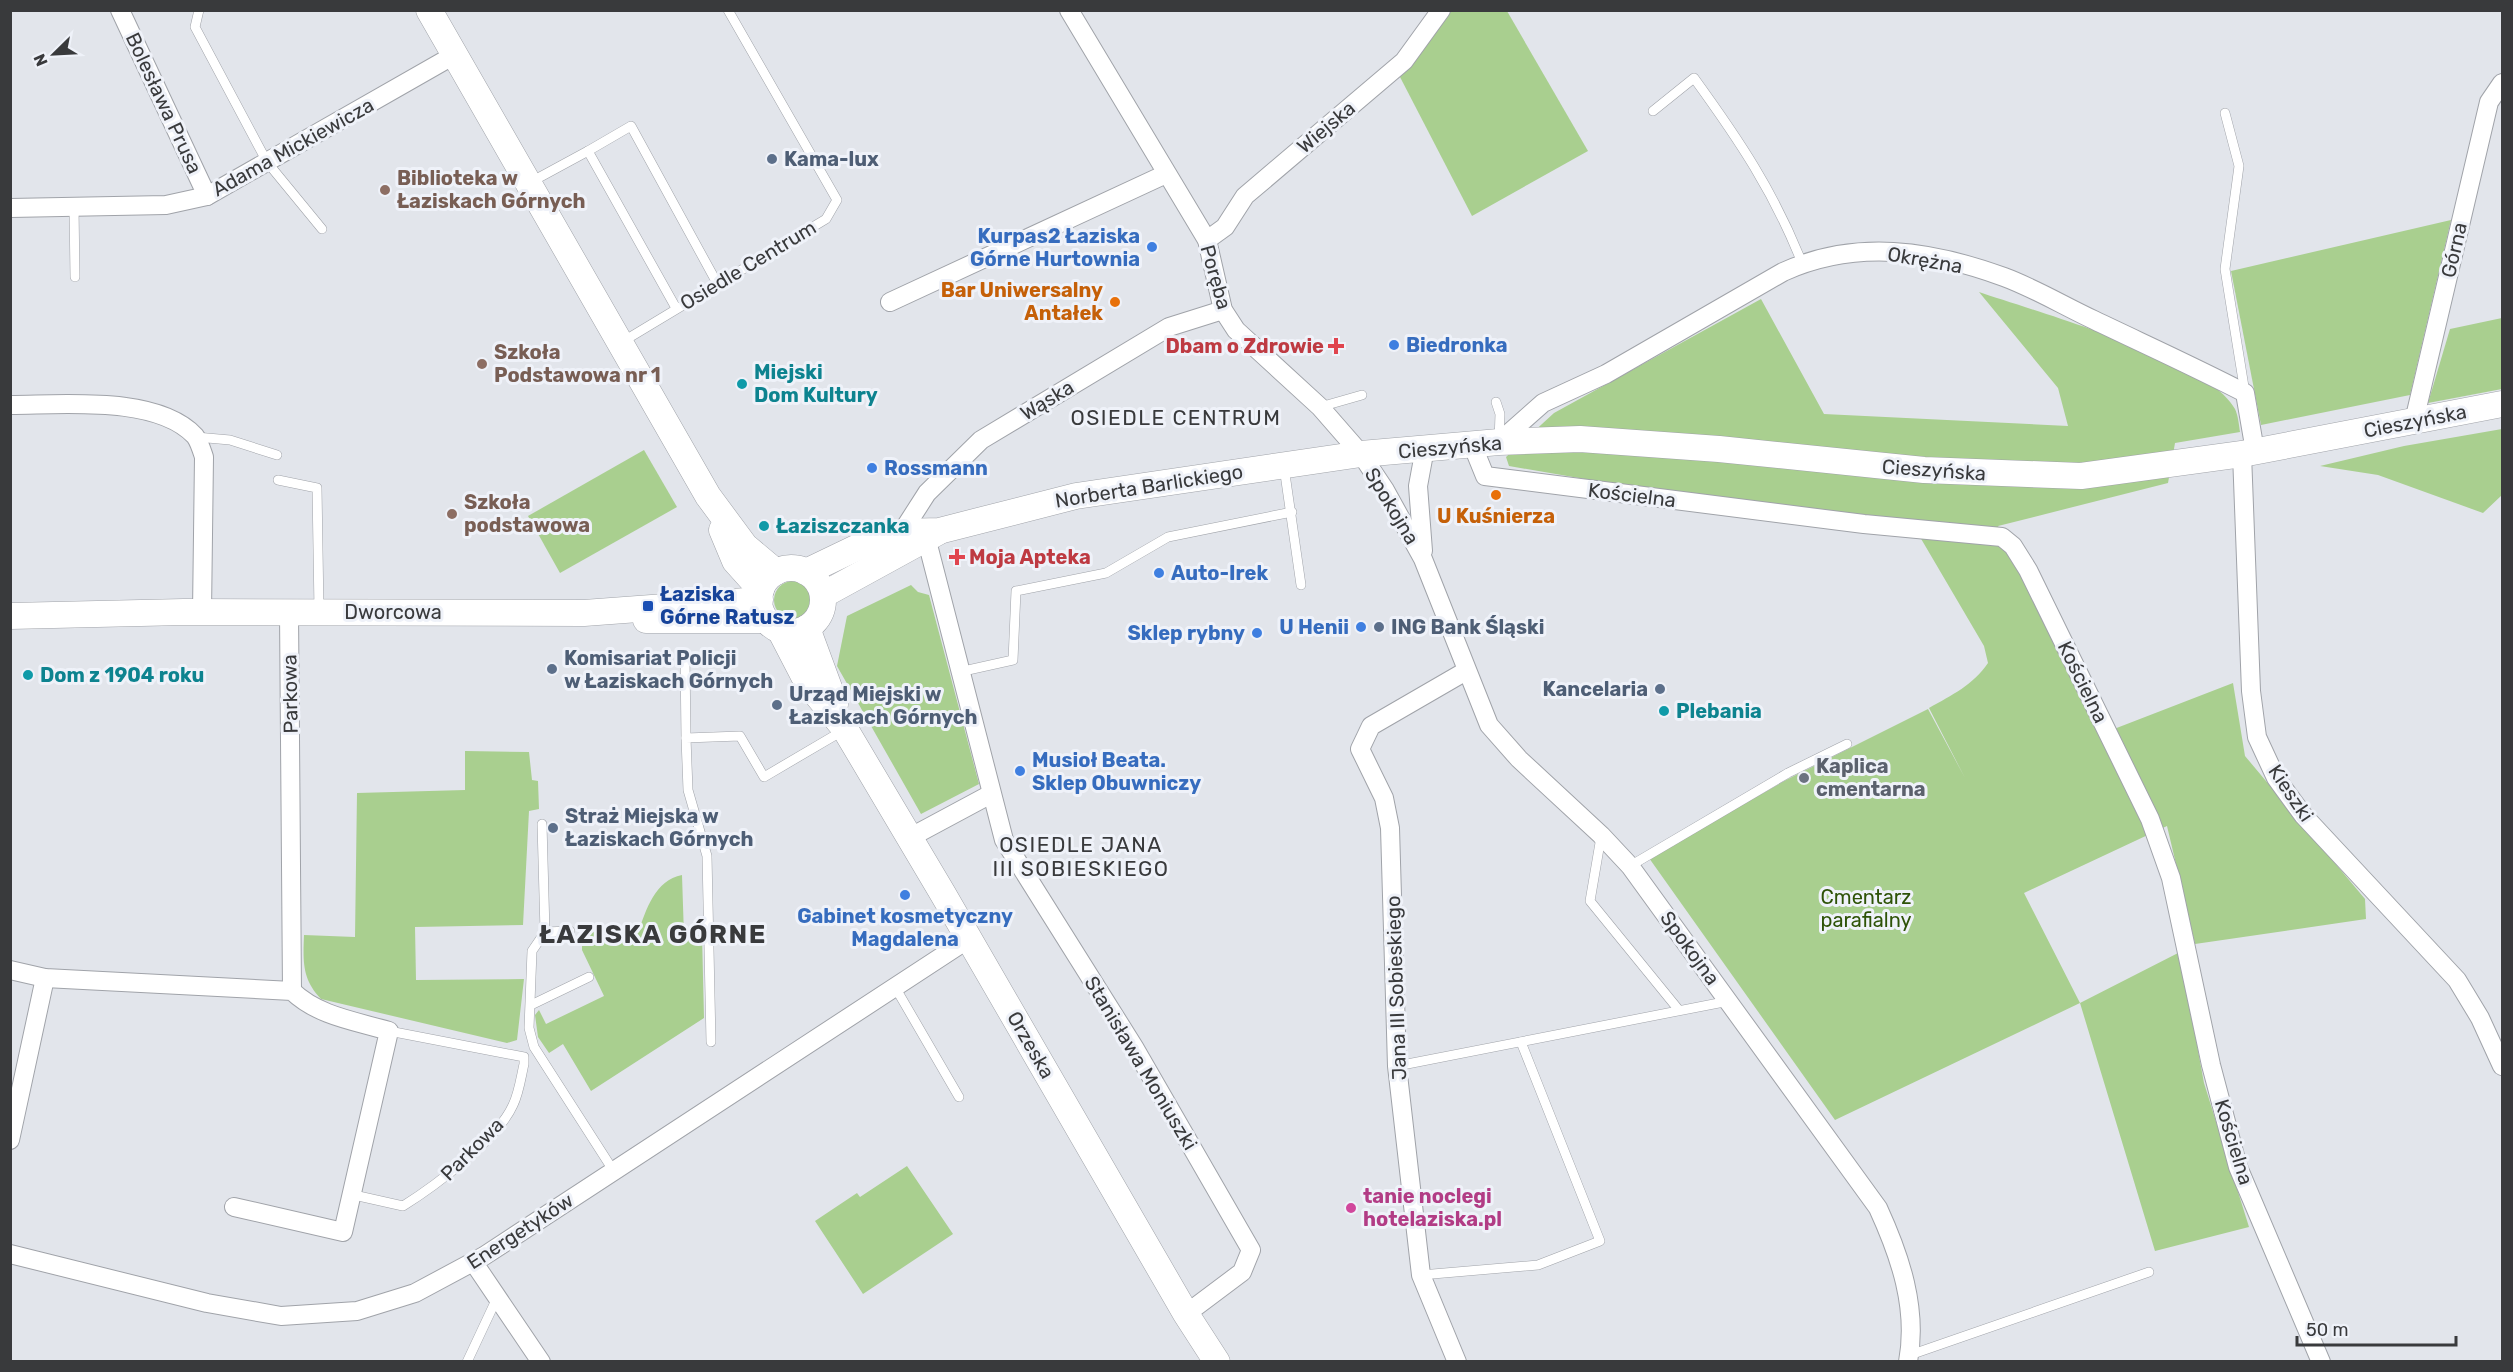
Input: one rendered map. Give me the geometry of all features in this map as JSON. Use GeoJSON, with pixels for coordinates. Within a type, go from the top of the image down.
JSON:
{"type":"FeatureCollection","features":[{"type":"Feature","properties":{"kind":"street","name":"Bolesława Prusa"},"geometry":{"type":"LineString","coordinates":[[120,10],[207,196]]}},
{"type":"Feature","properties":{"kind":"street","name":"Poręba"},"geometry":{"type":"LineString","coordinates":[[1069,10],[1166,174],[1208,240],[1223,310],[1236,330],[1320,407],[1361,454]]}},
{"type":"Feature","properties":{"kind":"street","name":"Wiejska"},"geometry":{"type":"LineString","coordinates":[[1208,240],[1225,227],[1245,196],[1404,61],[1441,10]]}},
{"type":"Feature","properties":{"kind":"street"},"geometry":{"type":"LineString","coordinates":[[435,12],[456,54],[708,496],[745,546],[769,602]]}},
{"type":"Feature","properties":{"kind":"street","name":"Adama Mickiewicza"},"geometry":{"type":"LineString","coordinates":[[10,208],[166,206],[207,196],[456,54]]}},
{"type":"Feature","properties":{"kind":"street","name":"Górna"},"geometry":{"type":"LineString","coordinates":[[2414,421],[2489,102],[2502,83]]}},
{"type":"Feature","properties":{"kind":"street"},"geometry":{"type":"LineString","coordinates":[[890,302],[1166,174]]}},
{"type":"Feature","properties":{"kind":"street","name":"Okrężna"},"geometry":{"type":"LineString","coordinates":[[1499,442],[1544,403],[1606,374],[1802,263],[1852,251],[1904,252],[2004,277],[2245,393]]}},
{"type":"Feature","properties":{"kind":"street","name":"Wąska"},"geometry":{"type":"LineString","coordinates":[[902,532],[927,493],[981,440],[1169,327],[1223,310]]}},
{"type":"Feature","properties":{"kind":"street"},"geometry":{"type":"LineString","coordinates":[[2245,393],[2248,453]]}},
{"type":"Feature","properties":{"kind":"street","name":"Cieszyńska"},"geometry":{"type":"LineString","coordinates":[[1361,454],[1499,442],[1603,441],[1719,449],[1924,470],[2021,476],[2081,476],[2248,453],[2502,404]]}},
{"type":"Feature","properties":{"kind":"street"},"geometry":{"type":"LineString","coordinates":[[10,405],[126,405],[163,416],[196,437],[204,457],[202,612]]}},
{"type":"Feature","properties":{"kind":"street","name":"Kościelna"},"geometry":{"type":"LineString","coordinates":[[1472,444],[1485,476],[1864,524],[2002,537],[2013,546],[2028,570],[2150,819],[2171,879],[2211,1065],[2238,1167],[2321,1362]]}},
{"type":"Feature","properties":{"kind":"street","name":"Spokojna"},"geometry":{"type":"LineString","coordinates":[[1423,559],[1418,486],[1425,448]]}},
{"type":"Feature","properties":{"kind":"street","name":"Kieszki"},"geometry":{"type":"LineString","coordinates":[[2248,453],[2251,691],[2257,737],[2276,778],[2303,815],[2457,980],[2480,1018],[2502,1066]]}},
{"type":"Feature","properties":{"kind":"street","name":"Norberta Barlickiego"},"geometry":{"type":"LineString","coordinates":[[823,594],[933,536],[1076,496],[1361,454]]}},
{"type":"Feature","properties":{"kind":"street","name":"Spokojna"},"geometry":{"type":"LineString","coordinates":[[1361,454],[1385,490],[1423,559],[1489,725],[1519,759],[1601,835],[1630,866],[1878,1208],[1894,1243],[1910,1305],[1909,1358]]}},
{"type":"Feature","properties":{"kind":"street"},"geometry":{"type":"LineString","coordinates":[[708,496],[735,561],[769,602],[794,632],[807,628],[820,613],[823,594],[817,581],[806,572],[786,569],[769,602]]}},
{"type":"Feature","properties":{"kind":"street","name":"Norberta Barlickiego"},"geometry":{"type":"LineString","coordinates":[[806,572],[856,548],[902,532],[933,536]]}},
{"type":"Feature","properties":{"kind":"street"},"geometry":{"type":"LineString","coordinates":[[909,838],[991,794],[959,672],[933,536]]}},
{"type":"Feature","properties":{"kind":"street"},"geometry":{"type":"LineString","coordinates":[[715,602],[726,590],[735,561]]}},
{"type":"Feature","properties":{"kind":"street","name":"Dworcowa"},"geometry":{"type":"LineString","coordinates":[[10,616],[202,612],[584,613],[715,602],[769,602]]}},
{"type":"Feature","properties":{"kind":"street","name":"Dworcowa"},"geometry":{"type":"LineString","coordinates":[[584,613],[625,620],[769,602]]}},
{"type":"Feature","properties":{"kind":"street","name":"Orzeska"},"geometry":{"type":"LineString","coordinates":[[769,602],[808,684],[845,729],[970,939],[1186,1314],[1217,1362]]}},
{"type":"Feature","properties":{"kind":"street","name":"Parkowa"},"geometry":{"type":"LineString","coordinates":[[289,612],[292,991],[304,1002],[320,1010],[389,1031]]}},
{"type":"Feature","properties":{"kind":"street","name":"Orzeska"},"geometry":{"type":"LineString","coordinates":[[807,628],[845,729]]}},
{"type":"Feature","properties":{"kind":"street","name":"Jana III Sobieskiego"},"geometry":{"type":"LineString","coordinates":[[1456,1362],[1421,1275],[1397,1066],[1390,828],[1384,798],[1360,749],[1371,726],[1466,671]]}},
{"type":"Feature","properties":{"kind":"street","name":"Stanisława Moniuszki"},"geometry":{"type":"LineString","coordinates":[[991,794],[1004,840],[1017,864],[1134,1047],[1251,1250],[1242,1272],[1186,1314]]}},
{"type":"Feature","properties":{"kind":"street","name":"Energetyków"},"geometry":{"type":"LineString","coordinates":[[10,1254],[207,1303],[281,1316],[357,1311],[415,1293],[474,1263],[613,1170],[970,939]]}},
{"type":"Feature","properties":{"kind":"street"},"geometry":{"type":"LineString","coordinates":[[10,970],[45,978],[292,991]]}},
{"type":"Feature","properties":{"kind":"street"},"geometry":{"type":"LineString","coordinates":[[10,1140],[45,978]]}},
{"type":"Feature","properties":{"kind":"street"},"geometry":{"type":"LineString","coordinates":[[234,1207],[344,1232],[389,1031]]}},
{"type":"Feature","properties":{"kind":"street"},"geometry":{"type":"LineString","coordinates":[[474,1263],[541,1362]]}},
{"type":"Feature","properties":{"kind":"lane"},"geometry":{"type":"LineString","coordinates":[[199,10],[195,27],[267,162],[322,229]]}},
{"type":"Feature","properties":{"kind":"lane","name":"Osiedle Centrum"},"geometry":{"type":"LineString","coordinates":[[620,343],[825,219],[837,200],[728,10]]}},
{"type":"Feature","properties":{"kind":"lane"},"geometry":{"type":"LineString","coordinates":[[1653,111],[1694,78],[1737,137],[1776,204],[1802,263]]}},
{"type":"Feature","properties":{"kind":"lane"},"geometry":{"type":"LineString","coordinates":[[2225,113],[2239,166],[2225,269],[2245,393]]}},
{"type":"Feature","properties":{"kind":"lane"},"geometry":{"type":"LineString","coordinates":[[529,183],[631,126],[717,284]]}},
{"type":"Feature","properties":{"kind":"lane"},"geometry":{"type":"LineString","coordinates":[[588,151],[676,308]]}},
{"type":"Feature","properties":{"kind":"lane"},"geometry":{"type":"LineString","coordinates":[[74,207],[75,277]]}},
{"type":"Feature","properties":{"kind":"lane"},"geometry":{"type":"LineString","coordinates":[[1320,407],[1362,395]]}},
{"type":"Feature","properties":{"kind":"lane"},"geometry":{"type":"LineString","coordinates":[[1496,402],[1500,414],[1499,442]]}},
{"type":"Feature","properties":{"kind":"lane"},"geometry":{"type":"LineString","coordinates":[[196,437],[230,440],[277,454]]}},
{"type":"Feature","properties":{"kind":"lane"},"geometry":{"type":"LineString","coordinates":[[1284,464],[1301,585]]}},
{"type":"Feature","properties":{"kind":"lane"},"geometry":{"type":"LineString","coordinates":[[278,480],[316,488],[319,612]]}},
{"type":"Feature","properties":{"kind":"lane"},"geometry":{"type":"LineString","coordinates":[[959,672],[1013,660],[1016,591],[1106,573],[1168,537],[1292,512]]}},
{"type":"Feature","properties":{"kind":"lane"},"geometry":{"type":"LineString","coordinates":[[685,657],[688,790],[707,856],[711,1042]]}},
{"type":"Feature","properties":{"kind":"lane"},"geometry":{"type":"LineString","coordinates":[[686,738],[740,736],[764,777],[845,729]]}},
{"type":"Feature","properties":{"kind":"lane"},"geometry":{"type":"LineString","coordinates":[[1630,866],[1788,773],[1847,744]]}},
{"type":"Feature","properties":{"kind":"lane"},"geometry":{"type":"LineString","coordinates":[[542,824],[545,932],[532,951],[529,1028],[534,1047],[613,1170]]}},
{"type":"Feature","properties":{"kind":"lane"},"geometry":{"type":"LineString","coordinates":[[1601,835],[1590,900],[1678,1009]]}},
{"type":"Feature","properties":{"kind":"lane"},"geometry":{"type":"LineString","coordinates":[[545,932],[570,932]]}},
{"type":"Feature","properties":{"kind":"lane"},"geometry":{"type":"LineString","coordinates":[[531,1005],[589,976]]}},
{"type":"Feature","properties":{"kind":"lane"},"geometry":{"type":"LineString","coordinates":[[895,987],[959,1097]]}},
{"type":"Feature","properties":{"kind":"lane"},"geometry":{"type":"LineString","coordinates":[[1397,1066],[1678,1009],[1729,1001]]}},
{"type":"Feature","properties":{"kind":"lane","name":"Parkowa"},"geometry":{"type":"LineString","coordinates":[[354,1195],[403,1206],[439,1184],[488,1137],[513,1106],[524,1064],[524,1058],[389,1031]]}},
{"type":"Feature","properties":{"kind":"lane"},"geometry":{"type":"LineString","coordinates":[[1421,1275],[1538,1265],[1600,1241],[1521,1042]]}},
{"type":"Feature","properties":{"kind":"lane"},"geometry":{"type":"LineString","coordinates":[[1909,1358],[2149,1272]]}},
{"type":"Feature","properties":{"kind":"lane"},"geometry":{"type":"LineString","coordinates":[[467,1362],[497,1298]]}},
{"type":"Feature","properties":{"kind":"green space"},"geometry":{"type":"Polygon","coordinates":[[[1451,11],[1507,11],[1588,151],[1472,216],[1400,77],[1451,11]]]}},
{"type":"Feature","properties":{"kind":"green space"},"geometry":{"type":"Polygon","coordinates":[[[2451,220],[2410,395],[2261,425],[2231,271],[2451,220]]]}},
{"type":"Feature","properties":{"kind":"green space","name":"Cmentarz parafialny"},"geometry":{"type":"Polygon","coordinates":[[[1979,292],[2078,324],[2158,355],[2219,391],[2235,409],[2240,432],[2175,443],[2168,483],[1998,526],[2114,729],[2233,683],[2245,756],[2365,899],[2366,919],[2195,944],[2167,826],[2024,893],[2080,1003],[1835,1120],[1649,858],[1786,780],[1928,709],[1965,778],[1929,708],[1962,689],[1982,671],[1988,663],[1984,646],[1920,537],[1509,466],[1506,457],[1554,413],[1761,299],[1824,414],[2068,426],[2058,388],[1979,292]]]}},
{"type":"Feature","properties":{"kind":"green space"},"geometry":{"type":"Polygon","coordinates":[[[2502,318],[2502,389],[2428,403],[2450,329],[2502,318]]]}},
{"type":"Feature","properties":{"kind":"green space"},"geometry":{"type":"Polygon","coordinates":[[[2502,429],[2502,495],[2483,513],[2378,475],[2320,466],[2404,446],[2502,429]]]}},
{"type":"Feature","properties":{"kind":"green space"},"geometry":{"type":"Polygon","coordinates":[[[644,450],[677,507],[560,573],[528,516],[644,450]]]}},
{"type":"Feature","properties":{"kind":"green space"},"geometry":{"type":"Polygon","coordinates":[[[793,581],[806,587],[812,600],[806,613],[793,619],[780,613],[774,600],[780,587],[793,581]]]}},
{"type":"Feature","properties":{"kind":"green space"},"geometry":{"type":"Polygon","coordinates":[[[911,585],[918,592],[929,595],[979,784],[921,814],[837,666],[847,616],[911,585]]]}},
{"type":"Feature","properties":{"kind":"green space"},"geometry":{"type":"Polygon","coordinates":[[[465,751],[529,752],[532,780],[538,781],[539,809],[529,811],[523,925],[415,927],[416,980],[524,979],[517,1040],[507,1043],[321,999],[310,984],[305,970],[304,935],[355,937],[357,793],[465,790],[465,751]]]}},
{"type":"Feature","properties":{"kind":"green space"},"geometry":{"type":"Polygon","coordinates":[[[682,875],[684,936],[702,935],[704,1018],[591,1091],[563,1044],[549,1053],[538,1037],[535,1015],[539,1010],[546,1024],[604,996],[582,950],[582,932],[638,933],[648,906],[658,889],[673,878],[682,875]]]}},
{"type":"Feature","properties":{"kind":"green space"},"geometry":{"type":"Polygon","coordinates":[[[2180,952],[2204,1083],[2249,1227],[2155,1251],[2080,1003],[2180,952]]]}},
{"type":"Feature","properties":{"kind":"green space"},"geometry":{"type":"Polygon","coordinates":[[[907,1166],[953,1234],[863,1294],[815,1221],[857,1193],[860,1197],[907,1166]]]}},
{"type":"Feature","properties":{"kind":"place","name":"Kama-lux"},"geometry":{"type":"Point","coordinates":[772,159]}},
{"type":"Feature","properties":{"kind":"place","name":"Biblioteka w Łaziskach Górnych"},"geometry":{"type":"Point","coordinates":[385,190]}},
{"type":"Feature","properties":{"kind":"place","name":"Kurpas2 Łaziska Górne Hurtownia"},"geometry":{"type":"Point","coordinates":[1152,247]}},
{"type":"Feature","properties":{"kind":"place","name":"Bar Uniwersalny Antałek"},"geometry":{"type":"Point","coordinates":[1115,302]}},
{"type":"Feature","properties":{"kind":"place","name":"Biedronka"},"geometry":{"type":"Point","coordinates":[1394,345]}},
{"type":"Feature","properties":{"kind":"place","name":"Dbam o Zdrowie"},"geometry":{"type":"Point","coordinates":[1336,346]}},
{"type":"Feature","properties":{"kind":"place","name":"Szkoła Podstawowa nr 1"},"geometry":{"type":"Point","coordinates":[482,364]}},
{"type":"Feature","properties":{"kind":"place","name":"Miejski Dom Kultury"},"geometry":{"type":"Point","coordinates":[742,384]}},
{"type":"Feature","properties":{"kind":"place","name":"Rossmann"},"geometry":{"type":"Point","coordinates":[872,468]}},
{"type":"Feature","properties":{"kind":"place","name":"U Kuśnierza"},"geometry":{"type":"Point","coordinates":[1496,495]}},
{"type":"Feature","properties":{"kind":"place","name":"Szkoła podstawowa"},"geometry":{"type":"Point","coordinates":[452,514]}},
{"type":"Feature","properties":{"kind":"place","name":"Łaziszczanka"},"geometry":{"type":"Point","coordinates":[764,526]}},
{"type":"Feature","properties":{"kind":"place","name":"Moja Apteka"},"geometry":{"type":"Point","coordinates":[957,557]}},
{"type":"Feature","properties":{"kind":"place","name":"Auto-Irek"},"geometry":{"type":"Point","coordinates":[1159,573]}},
{"type":"Feature","properties":{"kind":"place","name":"Łaziska Górne Ratusz"},"geometry":{"type":"Point","coordinates":[648,606]}},
{"type":"Feature","properties":{"kind":"place","name":"U Henii"},"geometry":{"type":"Point","coordinates":[1361,627]}},
{"type":"Feature","properties":{"kind":"place","name":"ING Bank Śląski"},"geometry":{"type":"Point","coordinates":[1379,627]}},
{"type":"Feature","properties":{"kind":"place","name":"Sklep rybny"},"geometry":{"type":"Point","coordinates":[1257,633]}},
{"type":"Feature","properties":{"kind":"place","name":"Komisariat Policji w Łaziskach Górnych"},"geometry":{"type":"Point","coordinates":[552,669]}},
{"type":"Feature","properties":{"kind":"place","name":"Dom z 1904 roku"},"geometry":{"type":"Point","coordinates":[28,675]}},
{"type":"Feature","properties":{"kind":"place","name":"Kancelaria"},"geometry":{"type":"Point","coordinates":[1660,689]}},
{"type":"Feature","properties":{"kind":"place","name":"Urząd Miejski w Łaziskach Górnych"},"geometry":{"type":"Point","coordinates":[777,705]}},
{"type":"Feature","properties":{"kind":"place","name":"Plebania"},"geometry":{"type":"Point","coordinates":[1664,711]}},
{"type":"Feature","properties":{"kind":"place","name":"Musioł Beata. Sklep Obuwniczy"},"geometry":{"type":"Point","coordinates":[1020,771]}},
{"type":"Feature","properties":{"kind":"place","name":"Kaplica cmentarna"},"geometry":{"type":"Point","coordinates":[1804,778]}},
{"type":"Feature","properties":{"kind":"place","name":"Straż Miejska w Łaziskach Górnych"},"geometry":{"type":"Point","coordinates":[553,828]}},
{"type":"Feature","properties":{"kind":"place","name":"Gabinet kosmetyczny Magdalena"},"geometry":{"type":"Point","coordinates":[905,895]}},
{"type":"Feature","properties":{"kind":"place","name":"tanie noclegi hotelaziska.pl"},"geometry":{"type":"Point","coordinates":[1351,1208]}},
{"type":"Feature","properties":{"kind":"district","name":"OSIEDLE CENTRUM"},"geometry":{"type":"Point","coordinates":[1176,417]}},
{"type":"Feature","properties":{"kind":"district","name":"OSIEDLE JANA III SOBIESKIEGO"},"geometry":{"type":"Point","coordinates":[1081,856]}},
{"type":"Feature","properties":{"kind":"district","name":"ŁAZISKA GÓRNE"},"geometry":{"type":"Point","coordinates":[653,934]}}]}
